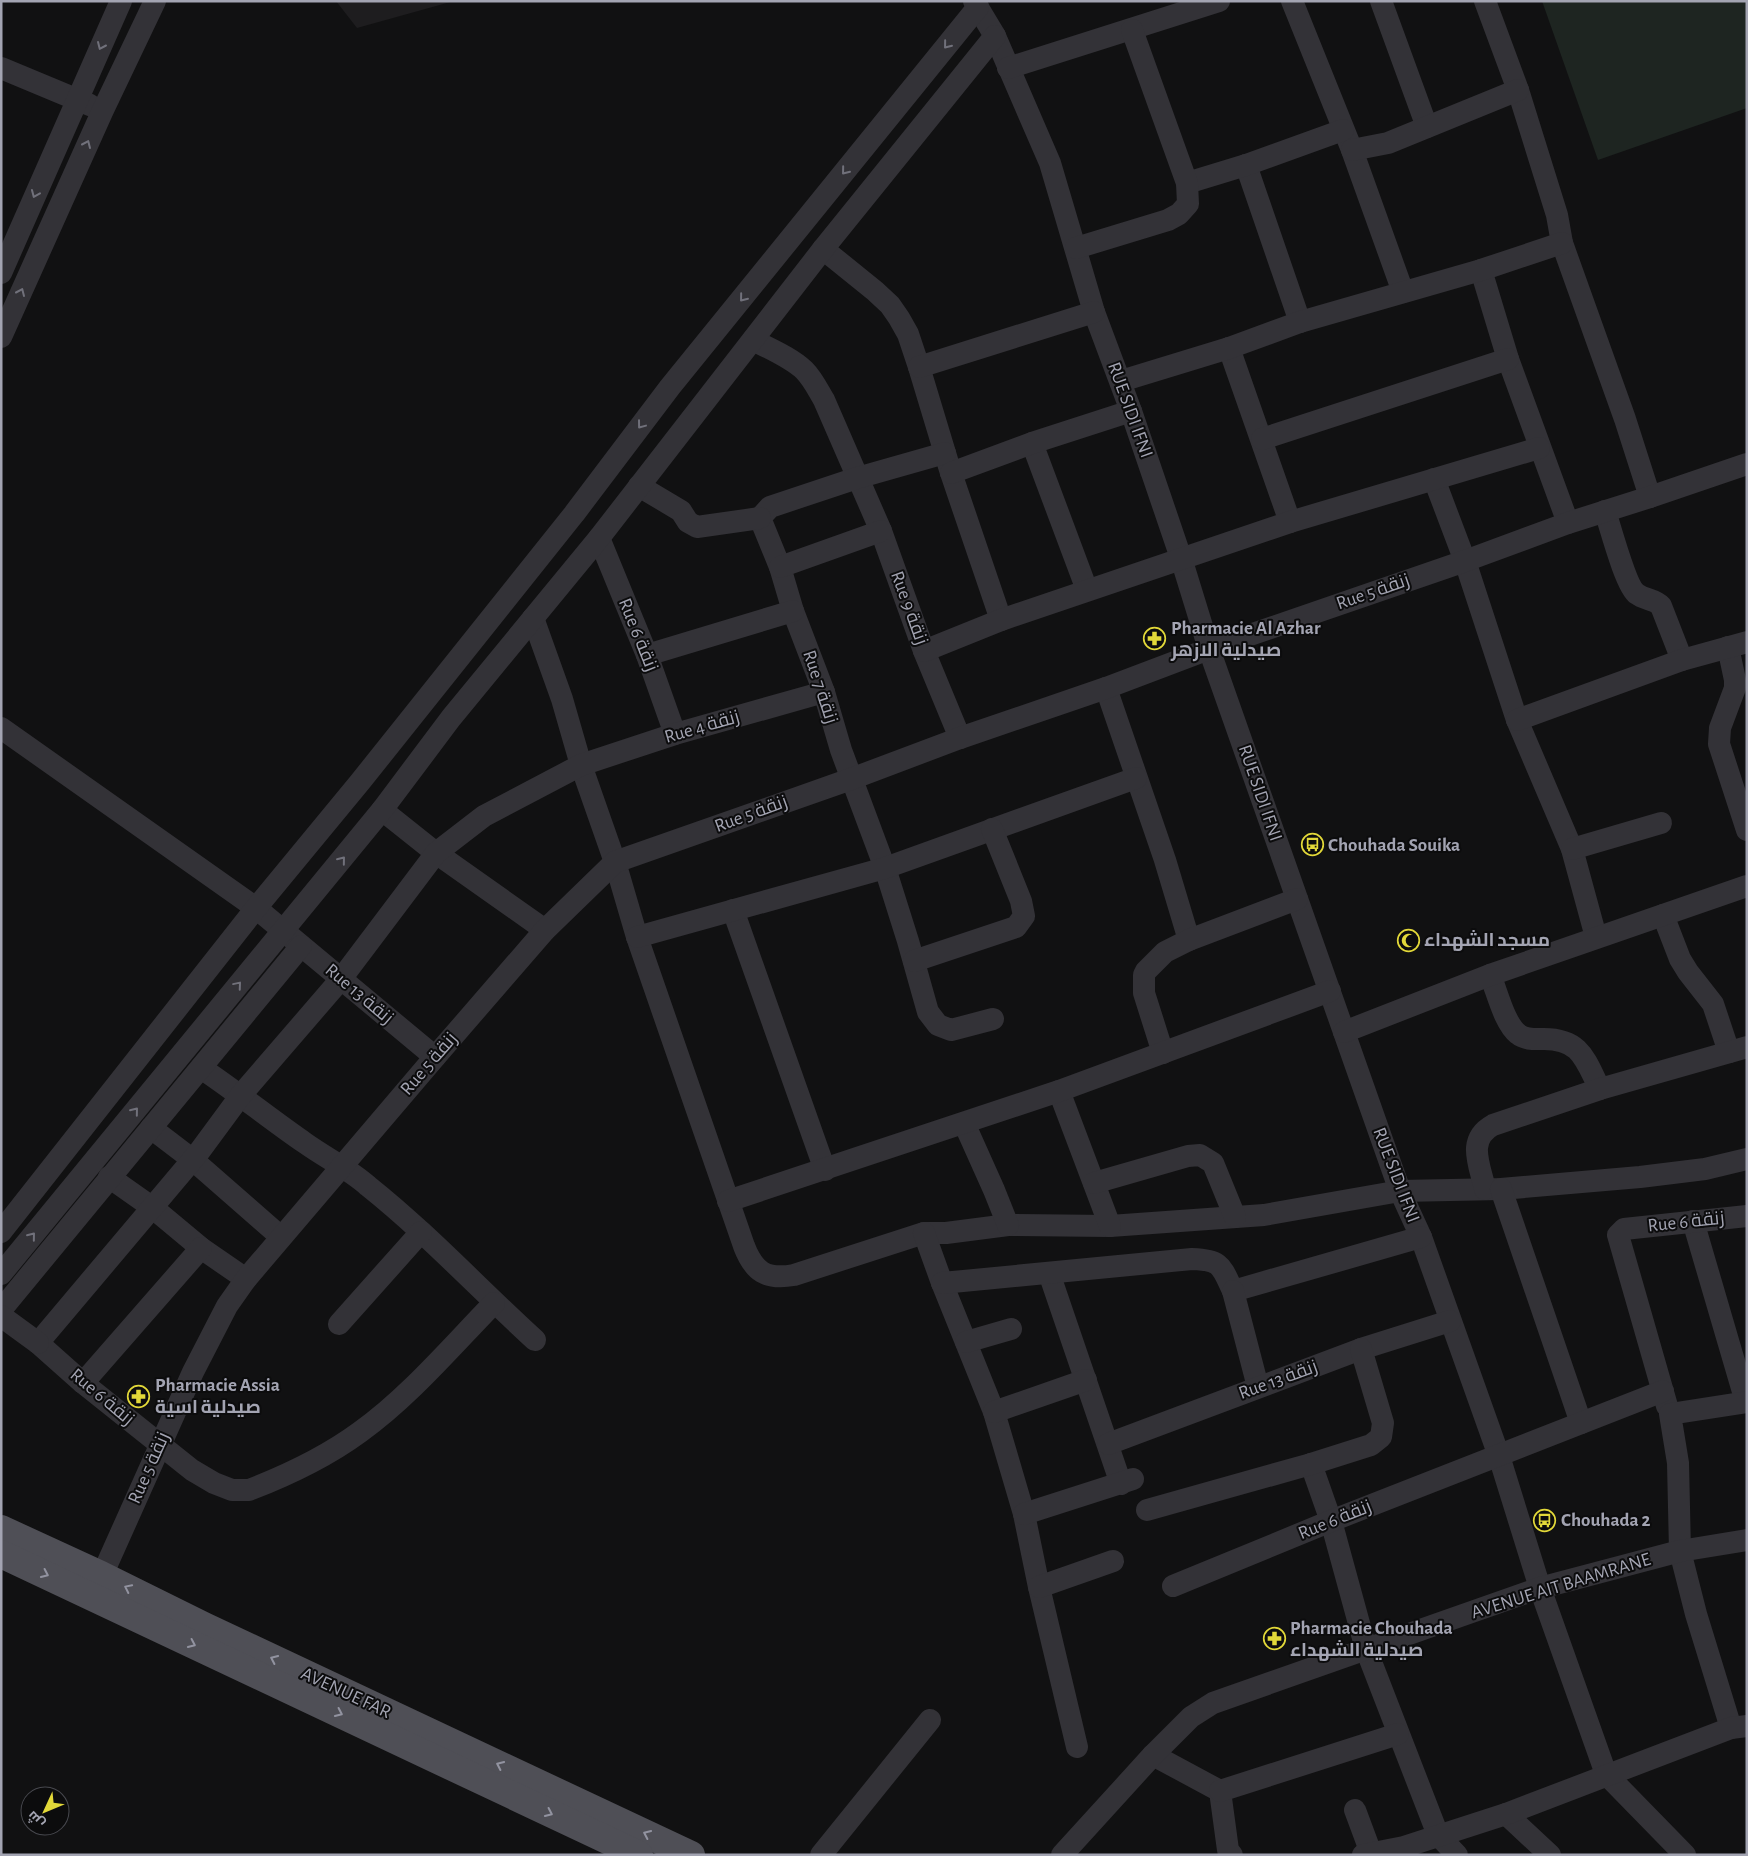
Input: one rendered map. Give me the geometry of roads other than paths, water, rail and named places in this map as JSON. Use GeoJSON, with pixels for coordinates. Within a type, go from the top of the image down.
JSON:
{"type":"FeatureCollection","features":[{"type":"Feature","properties":{"kind":"main road","name":"AVENUE FAR"},"geometry":{"type":"LineString","coordinates":[[1,1529],[97,1586],[639,1855]]}},
{"type":"Feature","properties":{"kind":"main road","name":"AVENUE FAR"},"geometry":{"type":"LineString","coordinates":[[1,1554],[97,1586],[204,1626],[691,1855]]}},
{"type":"Feature","properties":{"kind":"street"},"geometry":{"type":"LineString","coordinates":[[1,273],[121,1]]}},
{"type":"Feature","properties":{"kind":"street"},"geometry":{"type":"LineString","coordinates":[[1,337],[103,110],[155,1]]}},
{"type":"Feature","properties":{"kind":"street"},"geometry":{"type":"LineString","coordinates":[[1008,68],[1219,1]]}},
{"type":"Feature","properties":{"kind":"street"},"geometry":{"type":"LineString","coordinates":[[1292,1],[1347,140],[1403,292]]}},
{"type":"Feature","properties":{"kind":"street"},"geometry":{"type":"LineString","coordinates":[[1381,1],[1427,127]]}},
{"type":"Feature","properties":{"kind":"street"},"geometry":{"type":"LineString","coordinates":[[1485,1],[1518,90],[1557,215],[1562,243],[1625,419],[1650,497]]}},
{"type":"Feature","properties":{"kind":"street"},"geometry":{"type":"LineString","coordinates":[[1,1232],[256,908],[360,782],[568,521],[670,387],[976,4]]}},
{"type":"Feature","properties":{"kind":"street","name":"RUE SIDI IFNI"},"geometry":{"type":"LineString","coordinates":[[976,4],[994,36],[1050,163],[1094,312],[1121,381],[1181,558],[1209,649],[1400,1191],[1421,1237],[1499,1456],[1540,1588],[1606,1774]]}},
{"type":"Feature","properties":{"kind":"street"},"geometry":{"type":"LineString","coordinates":[[1076,248],[1152,225],[1179,214],[1188,204],[1187,183],[1132,30]]}},
{"type":"Feature","properties":{"kind":"street"},"geometry":{"type":"LineString","coordinates":[[1,1274],[382,810],[451,718],[599,538],[823,249],[994,36]]}},
{"type":"Feature","properties":{"kind":"street"},"geometry":{"type":"LineString","coordinates":[[1,68],[103,110]]}},
{"type":"Feature","properties":{"kind":"street"},"geometry":{"type":"LineString","coordinates":[[1187,183],[1246,165],[1347,140],[1388,143],[1518,90]]}},
{"type":"Feature","properties":{"kind":"street"},"geometry":{"type":"LineString","coordinates":[[1246,165],[1300,322]]}},
{"type":"Feature","properties":{"kind":"street"},"geometry":{"type":"LineString","coordinates":[[1121,381],[1229,348],[1300,322],[1481,270],[1562,243]]}},
{"type":"Feature","properties":{"kind":"street"},"geometry":{"type":"LineString","coordinates":[[823,249],[890,305],[908,334],[948,463],[1001,620]]}},
{"type":"Feature","properties":{"kind":"street"},"geometry":{"type":"LineString","coordinates":[[1481,270],[1508,359],[1568,523]]}},
{"type":"Feature","properties":{"kind":"street"},"geometry":{"type":"LineString","coordinates":[[919,367],[1094,312]]}},
{"type":"Feature","properties":{"kind":"street"},"geometry":{"type":"LineString","coordinates":[[753,340],[794,363],[805,371],[814,382],[824,400],[858,478]]}},
{"type":"Feature","properties":{"kind":"street"},"geometry":{"type":"LineString","coordinates":[[1229,348],[1290,522]]}},
{"type":"Feature","properties":{"kind":"street"},"geometry":{"type":"LineString","coordinates":[[1262,440],[1508,359]]}},
{"type":"Feature","properties":{"kind":"street"},"geometry":{"type":"LineString","coordinates":[[639,486],[681,512],[688,522],[697,526],[765,513],[858,478],[948,463],[1032,443],[1131,411]]}},
{"type":"Feature","properties":{"kind":"street"},"geometry":{"type":"LineString","coordinates":[[1032,443],[1087,590]]}},
{"type":"Feature","properties":{"kind":"street"},"geometry":{"type":"LineString","coordinates":[[924,651],[1001,620],[1290,522],[1539,448]]}},
{"type":"Feature","properties":{"kind":"street","name":"Rue 5 زنقة"},"geometry":{"type":"LineString","coordinates":[[97,1586],[160,1444],[213,1332],[227,1306],[246,1279],[546,930],[615,862],[960,738],[1106,688],[1209,649],[1465,561],[1568,523],[1745,469]]}},
{"type":"Feature","properties":{"kind":"street","name":"Rue 9 زنقة"},"geometry":{"type":"LineString","coordinates":[[858,478],[880,531],[924,651],[960,738]]}},
{"type":"Feature","properties":{"kind":"street"},"geometry":{"type":"LineString","coordinates":[[1434,479],[1465,561],[1517,720],[1572,850],[1596,937]]}},
{"type":"Feature","properties":{"kind":"street"},"geometry":{"type":"LineString","coordinates":[[1606,511],[1628,583],[1637,594],[1658,602],[1661,606],[1682,660]]}},
{"type":"Feature","properties":{"kind":"street","name":"Rue 7 زنقة"},"geometry":{"type":"LineString","coordinates":[[765,513],[794,611],[824,692],[832,725],[886,868],[928,1012],[938,1025],[946,1029],[956,1029],[993,1019]]}},
{"type":"Feature","properties":{"kind":"street"},"geometry":{"type":"LineString","coordinates":[[780,566],[880,531]]}},
{"type":"Feature","properties":{"kind":"street","name":"Rue 6 زنقة"},"geometry":{"type":"LineString","coordinates":[[599,538],[647,655],[675,734]]}},
{"type":"Feature","properties":{"kind":"street"},"geometry":{"type":"LineString","coordinates":[[647,655],[794,611]]}},
{"type":"Feature","properties":{"kind":"street"},"geometry":{"type":"LineString","coordinates":[[533,618],[562,699],[581,765],[615,862],[637,937],[749,1260],[756,1268],[768,1275],[780,1277],[794,1275],[924,1232],[946,1233],[1008,1225],[1110,1226],[1264,1215],[1400,1191],[1493,1189],[1705,1169],[1747,1159]]}},
{"type":"Feature","properties":{"kind":"street"},"geometry":{"type":"LineString","coordinates":[[1517,720],[1682,660],[1738,645],[1735,688],[1720,728],[1719,744],[1740,785],[1747,830]]}},
{"type":"Feature","properties":{"kind":"street"},"geometry":{"type":"LineString","coordinates":[[1106,688],[1165,860],[1188,940]]}},
{"type":"Feature","properties":{"kind":"street","name":"Rue 4 زنقة"},"geometry":{"type":"LineString","coordinates":[[38,1343],[153,1208],[241,1095],[342,979],[436,853],[484,816],[581,765],[675,734],[824,692]]}},
{"type":"Feature","properties":{"kind":"street","name":"Rue 13 زنقة"},"geometry":{"type":"LineString","coordinates":[[1,728],[256,908],[435,1057]]}},
{"type":"Feature","properties":{"kind":"street"},"geometry":{"type":"LineString","coordinates":[[637,937],[886,868],[1136,778]]}},
{"type":"Feature","properties":{"kind":"street"},"geometry":{"type":"LineString","coordinates":[[382,810],[436,853],[546,930]]}},
{"type":"Feature","properties":{"kind":"street"},"geometry":{"type":"LineString","coordinates":[[1572,850],[1661,824]]}},
{"type":"Feature","properties":{"kind":"street"},"geometry":{"type":"LineString","coordinates":[[914,961],[1016,927],[1024,916],[1021,901],[992,830]]}},
{"type":"Feature","properties":{"kind":"street"},"geometry":{"type":"LineString","coordinates":[[1344,1032],[1490,974],[1747,886]]}},
{"type":"Feature","properties":{"kind":"street"},"geometry":{"type":"LineString","coordinates":[[1162,1053],[1144,993],[1144,975],[1146,971],[1165,952],[1188,940],[1297,899]]}},
{"type":"Feature","properties":{"kind":"street"},"geometry":{"type":"LineString","coordinates":[[733,910],[825,1170]]}},
{"type":"Feature","properties":{"kind":"street"},"geometry":{"type":"LineString","coordinates":[[1581,1423],[1476,1147],[1482,1132],[1487,1128],[1600,1089],[1738,1050],[1712,1004],[1680,959],[1663,915]]}},
{"type":"Feature","properties":{"kind":"street"},"geometry":{"type":"LineString","coordinates":[[1,1310],[301,946]]}},
{"type":"Feature","properties":{"kind":"street"},"geometry":{"type":"LineString","coordinates":[[1490,974],[1509,1025],[1517,1034],[1522,1037],[1558,1040],[1570,1044],[1580,1052],[1600,1089]]}},
{"type":"Feature","properties":{"kind":"street"},"geometry":{"type":"LineString","coordinates":[[728,1201],[1059,1092],[1330,991]]}},
{"type":"Feature","properties":{"kind":"street"},"geometry":{"type":"LineString","coordinates":[[201,1068],[308,1145],[368,1185],[421,1232],[535,1340]]}},
{"type":"Feature","properties":{"kind":"street"},"geometry":{"type":"LineString","coordinates":[[1059,1092],[1110,1226]]}},
{"type":"Feature","properties":{"kind":"street"},"geometry":{"type":"LineString","coordinates":[[964,1123],[1008,1225]]}},
{"type":"Feature","properties":{"kind":"street"},"geometry":{"type":"LineString","coordinates":[[151,1128],[192,1160],[281,1237]]}},
{"type":"Feature","properties":{"kind":"street"},"geometry":{"type":"LineString","coordinates":[[1094,1183],[1188,1156],[1200,1155],[1212,1163],[1235,1217]]}},
{"type":"Feature","properties":{"kind":"street"},"geometry":{"type":"LineString","coordinates":[[109,1177],[153,1208],[201,1248],[246,1279]]}},
{"type":"Feature","properties":{"kind":"street","name":"Rue 6 زنقة"},"geometry":{"type":"LineString","coordinates":[[1173,1586],[1331,1521],[1663,1391],[1618,1239],[1619,1232],[1624,1229],[1747,1216]]}},
{"type":"Feature","properties":{"kind":"street"},"geometry":{"type":"LineString","coordinates":[[1670,1414],[1746,1402],[1693,1221]]}},
{"type":"Feature","properties":{"kind":"street"},"geometry":{"type":"LineString","coordinates":[[339,1324],[421,1232]]}},
{"type":"Feature","properties":{"kind":"street"},"geometry":{"type":"LineString","coordinates":[[924,1232],[942,1283],[994,1412],[1024,1514],[1039,1587],[1077,1747]]}},
{"type":"Feature","properties":{"kind":"street"},"geometry":{"type":"LineString","coordinates":[[1233,1291],[1421,1237]]}},
{"type":"Feature","properties":{"kind":"street"},"geometry":{"type":"LineString","coordinates":[[83,1383],[201,1248]]}},
{"type":"Feature","properties":{"kind":"street"},"geometry":{"type":"LineString","coordinates":[[942,1283],[1192,1259],[1209,1260],[1221,1266],[1233,1291],[1258,1387]]}},
{"type":"Feature","properties":{"kind":"street"},"geometry":{"type":"LineString","coordinates":[[1024,1514],[1127,1481],[1108,1444],[1049,1273]]}},
{"type":"Feature","properties":{"kind":"street","name":"Rue 6 زنقة"},"geometry":{"type":"LineString","coordinates":[[1,1316],[38,1343],[83,1383],[192,1470],[224,1488],[241,1491],[299,1469],[361,1432],[396,1402],[494,1303]]}},
{"type":"Feature","properties":{"kind":"street","name":"Rue 13 زنقة"},"geometry":{"type":"LineString","coordinates":[[1108,1444],[1361,1349],[1450,1321]]}},
{"type":"Feature","properties":{"kind":"street"},"geometry":{"type":"LineString","coordinates":[[966,1342],[1011,1329]]}},
{"type":"Feature","properties":{"kind":"street"},"geometry":{"type":"LineString","coordinates":[[1147,1510],[1311,1464],[1370,1445],[1381,1438],[1382,1423],[1361,1349]]}},
{"type":"Feature","properties":{"kind":"street"},"geometry":{"type":"LineString","coordinates":[[994,1412],[1086,1380]]}},
{"type":"Feature","properties":{"kind":"street"},"geometry":{"type":"LineString","coordinates":[[1355,1810],[1367,1854],[1402,1851],[1438,1835],[1506,1814],[1606,1774],[1739,1727],[1696,1614],[1680,1551],[1678,1463],[1670,1414],[1663,1391]]}},
{"type":"Feature","properties":{"kind":"street"},"geometry":{"type":"LineString","coordinates":[[1311,1464],[1331,1521],[1366,1649],[1438,1835],[1457,1855]]}},
{"type":"Feature","properties":{"kind":"street","name":"AVENUE AIT BAAMRANE"},"geometry":{"type":"LineString","coordinates":[[1062,1855],[1153,1755],[1191,1717],[1213,1703],[1540,1588],[1680,1551],[1747,1540]]}},
{"type":"Feature","properties":{"kind":"street"},"geometry":{"type":"LineString","coordinates":[[1039,1587],[1113,1561]]}},
{"type":"Feature","properties":{"kind":"street"},"geometry":{"type":"LineString","coordinates":[[821,1855],[930,1720]]}},
{"type":"Feature","properties":{"kind":"street"},"geometry":{"type":"LineString","coordinates":[[1153,1755],[1220,1791],[1398,1734]]}},
{"type":"Feature","properties":{"kind":"street"},"geometry":{"type":"LineString","coordinates":[[1606,1774],[1684,1855]]}},
{"type":"Feature","properties":{"kind":"street"},"geometry":{"type":"LineString","coordinates":[[1220,1791],[1228,1850],[1232,1855]]}},
{"type":"Feature","properties":{"kind":"street"},"geometry":{"type":"LineString","coordinates":[[1506,1814],[1550,1855]]}},
{"type":"Feature","properties":{"kind":"place","name":"Pharmacie Al Azhar صيدلية الازهر"},"geometry":{"type":"Point","coordinates":[1155,639]}},
{"type":"Feature","properties":{"kind":"place","name":"Chouhada Souika"},"geometry":{"type":"Point","coordinates":[1312,845]}},
{"type":"Feature","properties":{"kind":"place","name":"مسجد الشهداء"},"geometry":{"type":"Point","coordinates":[1408,940]}},
{"type":"Feature","properties":{"kind":"place","name":"Pharmacie Assia صيدلية اسية"},"geometry":{"type":"Point","coordinates":[139,1396]}},
{"type":"Feature","properties":{"kind":"place","name":"Chouhada 2"},"geometry":{"type":"Point","coordinates":[1545,1520]}},
{"type":"Feature","properties":{"kind":"place","name":"Pharmacie Chouhada صيدلية الشهداء"},"geometry":{"type":"Point","coordinates":[1274,1639]}}]}
